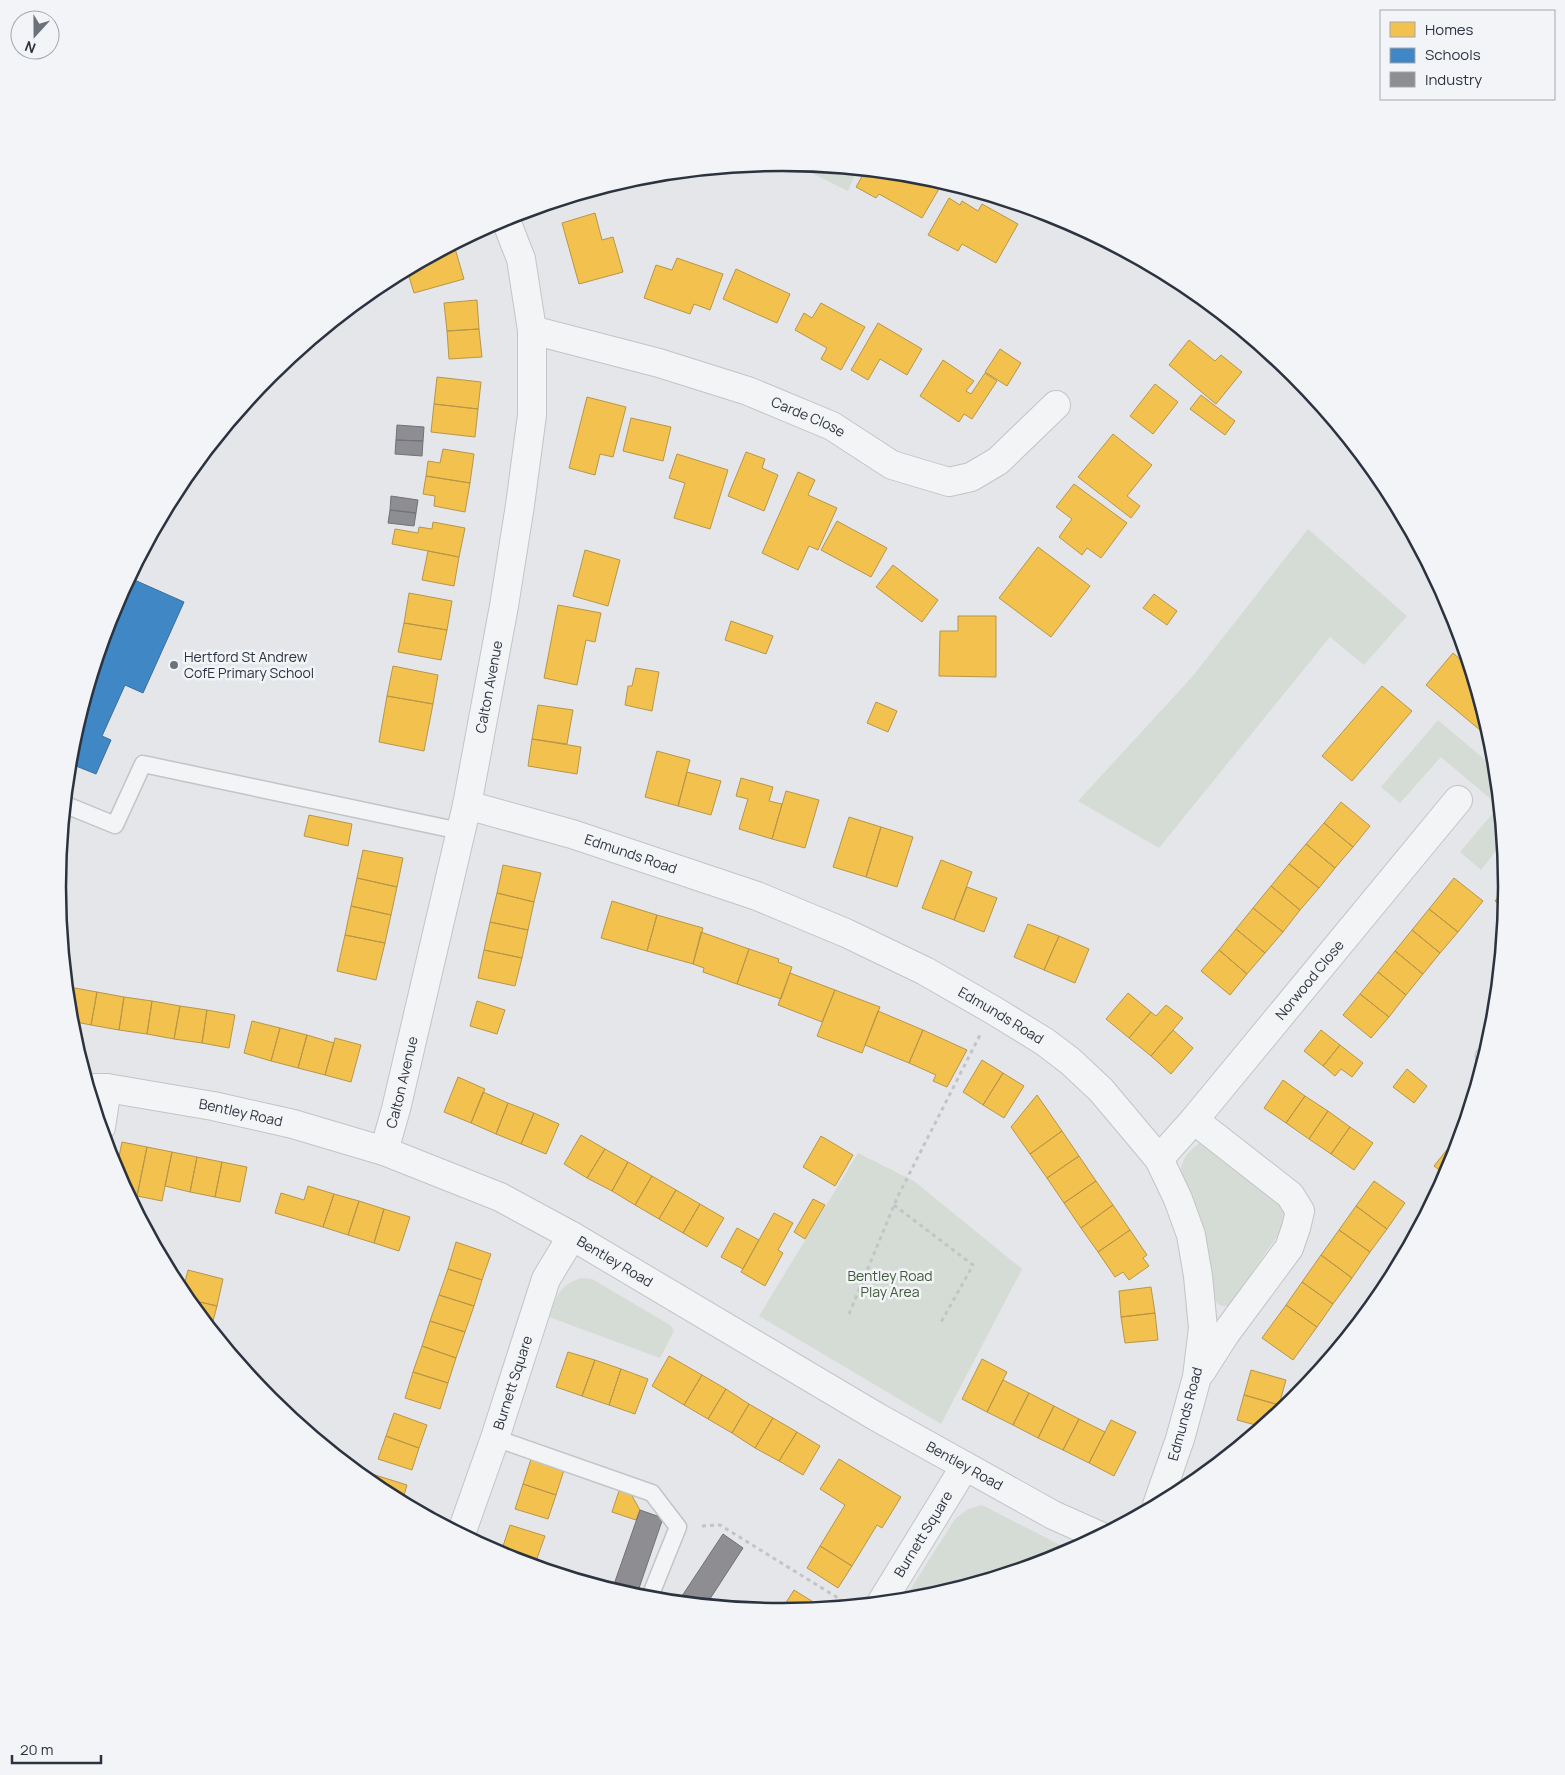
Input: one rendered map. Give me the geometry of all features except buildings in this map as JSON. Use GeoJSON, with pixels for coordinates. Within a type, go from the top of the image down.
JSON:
{"type":"FeatureCollection","features":[{"type":"Feature","properties":{"kind":"street","name":"Calton Avenue"},"geometry":{"type":"LineString","coordinates":[[384,1151],[467,805],[499,634],[522,496],[532,414],[532,330],[521,258],[508,226]]}},
{"type":"Feature","properties":{"kind":"street","name":"Carde Close"},"geometry":{"type":"LineString","coordinates":[[532,330],[659,363],[748,390],[832,426],[892,465],[949,482],[971,477],[998,461],[1056,405]]}},
{"type":"Feature","properties":{"kind":"street","name":"Norwood Close"},"geometry":{"type":"LineString","coordinates":[[1160,1159],[1458,800]]}},
{"type":"Feature","properties":{"kind":"street","name":"Edmunds Road"},"geometry":{"type":"LineString","coordinates":[[467,805],[572,834],[757,896],[846,933],[925,971],[1045,1042],[1070,1061],[1101,1090],[1160,1159],[1178,1199],[1191,1235],[1197,1268],[1203,1328],[1197,1377],[1180,1439],[1160,1496]]}},
{"type":"Feature","properties":{"kind":"street"},"geometry":{"type":"LineString","coordinates":[[98,1088],[99,1101]]}},
{"type":"Feature","properties":{"kind":"street","name":"Bentley Road"},"geometry":{"type":"LineString","coordinates":[[98,1088],[213,1106],[293,1124],[384,1151],[500,1197],[572,1236],[768,1354],[965,1466],[1053,1515],[1093,1533]]}},
{"type":"Feature","properties":{"kind":"street"},"geometry":{"type":"LineString","coordinates":[[1194,1120],[1290,1195],[1300,1211],[1288,1248],[1226,1333],[1197,1377]]}},
{"type":"Feature","properties":{"kind":"street","name":"Burnett Square"},"geometry":{"type":"LineString","coordinates":[[464,1529],[546,1279],[572,1236]]}},
{"type":"Feature","properties":{"kind":"street","name":"Burnett Square"},"geometry":{"type":"LineString","coordinates":[[885,1596],[965,1466]]}},
{"type":"Feature","properties":{"kind":"lane"},"geometry":{"type":"LineString","coordinates":[[71,807],[115,825],[143,764],[460,831]]}},
{"type":"Feature","properties":{"kind":"lane"},"geometry":{"type":"LineString","coordinates":[[495,1438],[652,1493],[678,1528],[652,1592]]}},
{"type":"Feature","properties":{"kind":"path"},"geometry":{"type":"LineString","coordinates":[[848,1314],[894,1205],[993,1010]]}},
{"type":"Feature","properties":{"kind":"path"},"geometry":{"type":"LineString","coordinates":[[894,1205],[972,1265],[940,1324]]}},
{"type":"Feature","properties":{"kind":"path"},"geometry":{"type":"LineString","coordinates":[[678,1528],[720,1526],[843,1601]]}},
{"type":"Feature","properties":{"kind":"green space"},"geometry":{"type":"Polygon","coordinates":[[[810,172],[855,175],[848,191],[810,172]]]}},
{"type":"Feature","properties":{"kind":"green space"},"geometry":{"type":"Polygon","coordinates":[[[1308,529],[1407,616],[1364,665],[1330,637],[1159,848],[1078,801],[1192,677],[1308,529]]]}},
{"type":"Feature","properties":{"kind":"green space"},"geometry":{"type":"Polygon","coordinates":[[[1438,720],[1487,762],[1494,801],[1441,757],[1400,803],[1381,787],[1438,720]]]}},
{"type":"Feature","properties":{"kind":"green space"},"geometry":{"type":"Polygon","coordinates":[[[1494,811],[1497,849],[1481,870],[1460,852],[1494,811]]]}},
{"type":"Feature","properties":{"kind":"green space"},"geometry":{"type":"Polygon","coordinates":[[[1204,1140],[1283,1204],[1282,1229],[1229,1306],[1220,1305],[1214,1299],[1180,1175],[1182,1164],[1187,1154],[1204,1140]]]}},
{"type":"Feature","properties":{"kind":"green space","name":"Bentley Road Play Area"},"geometry":{"type":"Polygon","coordinates":[[[858,1153],[914,1181],[1022,1269],[941,1424],[759,1316],[858,1153]]]}},
{"type":"Feature","properties":{"kind":"green space"},"geometry":{"type":"Polygon","coordinates":[[[581,1278],[592,1279],[670,1325],[674,1331],[660,1358],[549,1317],[563,1288],[581,1278]]]}},
{"type":"Feature","properties":{"kind":"green space"},"geometry":{"type":"Polygon","coordinates":[[[982,1505],[1063,1546],[1013,1566],[968,1579],[908,1592],[955,1519],[968,1509],[982,1505]]]}},
{"type":"Feature","properties":{"kind":"place","name":"Hertford St Andrew CofE Primary School"},"geometry":{"type":"Point","coordinates":[174,665]}}]}
